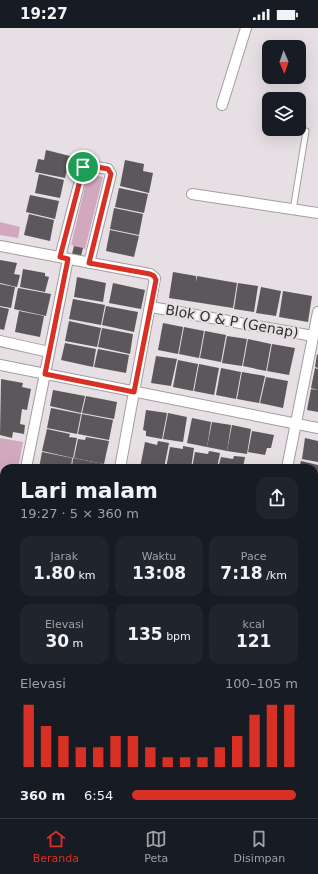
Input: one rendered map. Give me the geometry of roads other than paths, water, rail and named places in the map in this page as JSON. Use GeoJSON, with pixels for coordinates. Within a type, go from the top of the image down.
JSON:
{"type":"FeatureCollection","features":[{"type":"Feature","properties":{"kind":"street"},"geometry":{"type":"LineString","coordinates":[[222,105],[246,28]]}},
{"type":"Feature","properties":{"kind":"street"},"geometry":{"type":"LineString","coordinates":[[27,464],[49,352],[64,258],[83,167],[88,165],[108,169],[111,174],[89,263]]}},
{"type":"Feature","properties":{"kind":"street"},"geometry":{"type":"LineString","coordinates":[[192,194],[318,213]]}},
{"type":"Feature","properties":{"kind":"street"},"geometry":{"type":"LineString","coordinates":[[0,246],[153,275],[156,280],[121,464]]}},
{"type":"Feature","properties":{"kind":"street","name":"Blok O & P (Genap)"},"geometry":{"type":"LineString","coordinates":[[150,307],[313,336]]}},
{"type":"Feature","properties":{"kind":"street"},"geometry":{"type":"LineString","coordinates":[[288,464],[318,313]]}},
{"type":"Feature","properties":{"kind":"street"},"geometry":{"type":"LineString","coordinates":[[0,341],[49,352]]}},
{"type":"Feature","properties":{"kind":"street"},"geometry":{"type":"LineString","coordinates":[[0,365],[318,428]]}},
{"type":"Feature","properties":{"kind":"lane"},"geometry":{"type":"LineString","coordinates":[[293,210],[305,136]]}}]}
